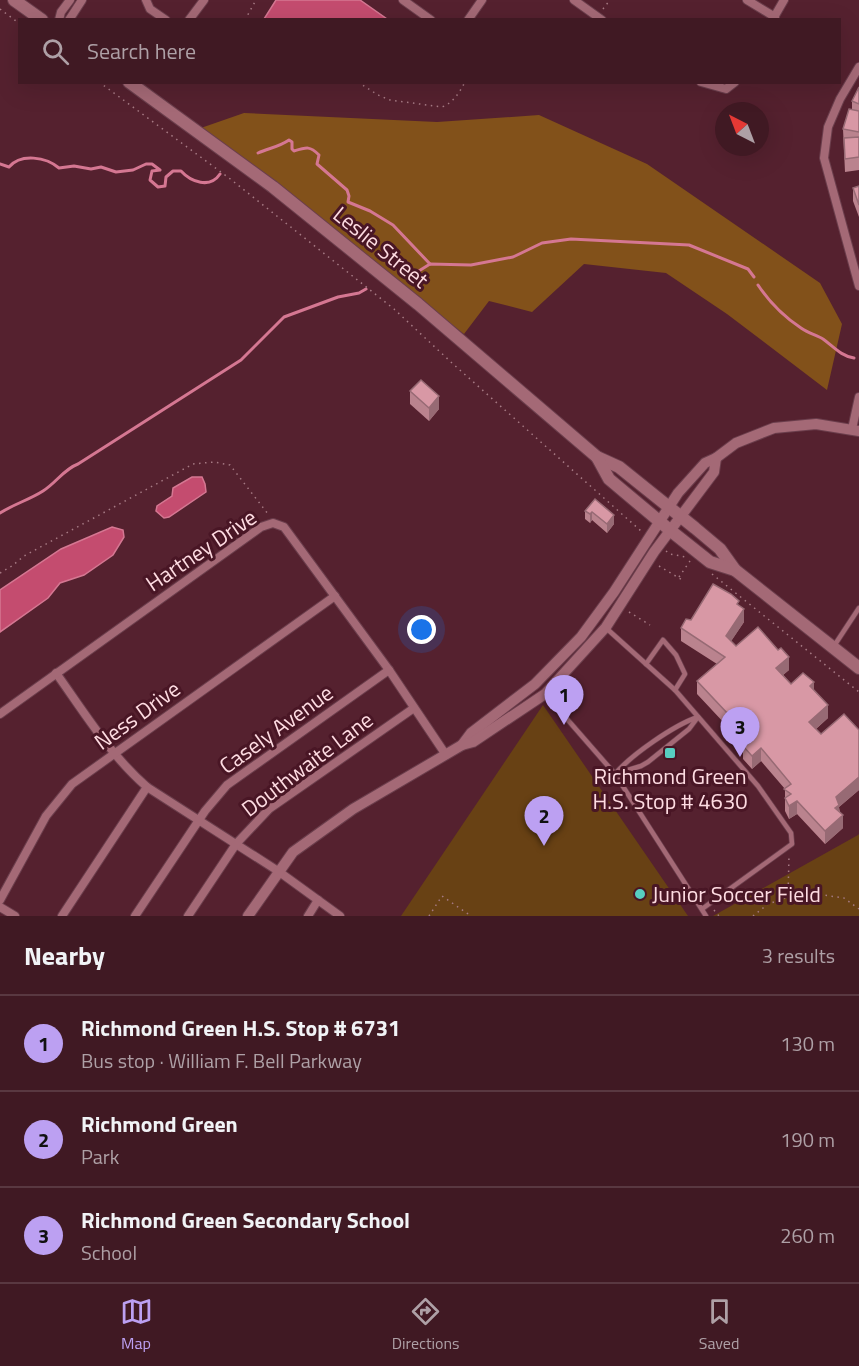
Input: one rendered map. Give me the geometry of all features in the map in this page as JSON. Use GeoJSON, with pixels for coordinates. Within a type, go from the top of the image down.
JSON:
{"type":"FeatureCollection","features":[{"type":"Feature","properties":{"kind":"main road"},"geometry":{"type":"LineString","coordinates":[[14,0],[39,18]]}},
{"type":"Feature","properties":{"kind":"main road","name":"Leslie Street"},"geometry":{"type":"LineString","coordinates":[[132,84],[282,194],[418,304],[597,457],[619,467],[695,528],[720,549],[735,570],[859,668]]}},
{"type":"Feature","properties":{"kind":"main road","name":"Leslie Street"},"geometry":{"type":"LineString","coordinates":[[597,457],[609,479],[671,531],[710,562],[735,570]]}},
{"type":"Feature","properties":{"kind":"street"},"geometry":{"type":"LineString","coordinates":[[60,18],[70,0]]}},
{"type":"Feature","properties":{"kind":"street"},"geometry":{"type":"LineString","coordinates":[[70,18],[82,0]]}},
{"type":"Feature","properties":{"kind":"street"},"geometry":{"type":"LineString","coordinates":[[146,0],[150,9],[163,18]]}},
{"type":"Feature","properties":{"kind":"street"},"geometry":{"type":"LineString","coordinates":[[190,18],[204,0]]}},
{"type":"Feature","properties":{"kind":"street"},"geometry":{"type":"LineString","coordinates":[[403,0],[428,18]]}},
{"type":"Feature","properties":{"kind":"street"},"geometry":{"type":"LineString","coordinates":[[469,18],[482,0]]}},
{"type":"Feature","properties":{"kind":"street"},"geometry":{"type":"LineString","coordinates":[[574,0],[600,18]]}},
{"type":"Feature","properties":{"kind":"street"},"geometry":{"type":"LineString","coordinates":[[747,0],[774,18],[784,0]]}},
{"type":"Feature","properties":{"kind":"street"},"geometry":{"type":"LineString","coordinates":[[858,73],[840,99],[828,127],[824,158],[859,286]]}},
{"type":"Feature","properties":{"kind":"street"},"geometry":{"type":"LineString","coordinates":[[708,84],[726,89],[732,84]]}},
{"type":"Feature","properties":{"kind":"street"},"geometry":{"type":"LineString","coordinates":[[462,745],[471,733],[535,684],[581,637],[614,592],[668,508],[705,463],[736,443],[774,428],[816,424],[856,430],[859,397]]}},
{"type":"Feature","properties":{"kind":"street"},"geometry":{"type":"LineString","coordinates":[[248,916],[293,852],[353,809],[462,745],[474,742],[545,694],[606,627],[654,552],[714,472],[716,458]]}},
{"type":"Feature","properties":{"kind":"street","name":"Hartney Drive"},"geometry":{"type":"LineString","coordinates":[[0,714],[261,527],[273,523],[284,527],[388,670],[446,755]]}},
{"type":"Feature","properties":{"kind":"street","name":"Ness Drive"},"geometry":{"type":"LineString","coordinates":[[0,900],[46,816],[72,784],[335,596]]}},
{"type":"Feature","properties":{"kind":"street","name":"Casely Avenue"},"geometry":{"type":"LineString","coordinates":[[135,916],[199,820],[227,785],[388,670]]}},
{"type":"Feature","properties":{"kind":"street"},"geometry":{"type":"LineString","coordinates":[[56,673],[114,754],[147,787],[278,871],[340,916]]}},
{"type":"Feature","properties":{"kind":"street"},"geometry":{"type":"LineString","coordinates":[[535,684],[545,694]]}},
{"type":"Feature","properties":{"kind":"street","name":"Douthwaite Lane"},"geometry":{"type":"LineString","coordinates":[[188,916],[236,844],[269,809],[414,708]]}},
{"type":"Feature","properties":{"kind":"street"},"geometry":{"type":"LineString","coordinates":[[63,916],[147,787]]}},
{"type":"Feature","properties":{"kind":"street"},"geometry":{"type":"LineString","coordinates":[[308,916],[318,900]]}},
{"type":"Feature","properties":{"kind":"street"},"geometry":{"type":"LineString","coordinates":[[0,907],[15,916]]}},
{"type":"Feature","properties":{"kind":"lane"},"geometry":{"type":"LineString","coordinates":[[833,647],[859,608]]}},
{"type":"Feature","properties":{"kind":"lane"},"geometry":{"type":"LineString","coordinates":[[606,627],[675,690],[758,786],[791,833],[792,844],[702,909]]}},
{"type":"Feature","properties":{"kind":"lane"},"geometry":{"type":"LineString","coordinates":[[646,664],[663,640],[676,654],[686,674],[675,690]]}},
{"type":"Feature","properties":{"kind":"lane"},"geometry":{"type":"LineString","coordinates":[[545,694],[615,774],[706,916]]}},
{"type":"Feature","properties":{"kind":"lane"},"geometry":{"type":"LineString","coordinates":[[615,774],[648,762],[689,729],[698,717]]}},
{"type":"Feature","properties":{"kind":"lane"},"geometry":{"type":"LineString","coordinates":[[615,774],[625,762],[683,722],[698,717]]}},
{"type":"Feature","properties":{"kind":"path"},"geometry":{"type":"LineString","coordinates":[[246,18],[256,0]]}},
{"type":"Feature","properties":{"kind":"path"},"geometry":{"type":"LineString","coordinates":[[600,18],[610,0]]}},
{"type":"Feature","properties":{"kind":"path"},"geometry":{"type":"LineString","coordinates":[[0,9],[18,22]]}},
{"type":"Feature","properties":{"kind":"path"},"geometry":{"type":"LineString","coordinates":[[102,84],[229,178],[394,309],[641,531]]}},
{"type":"Feature","properties":{"kind":"path"},"geometry":{"type":"LineString","coordinates":[[360,84],[378,96],[390,100],[442,107],[450,104],[464,84]]}},
{"type":"Feature","properties":{"kind":"path"},"geometry":{"type":"LineString","coordinates":[[0,573],[24,556],[193,464],[214,462],[230,465],[267,511],[273,523]]}},
{"type":"Feature","properties":{"kind":"path"},"geometry":{"type":"LineString","coordinates":[[666,551],[670,554],[693,558],[678,577]]}},
{"type":"Feature","properties":{"kind":"path"},"geometry":{"type":"LineString","coordinates":[[659,566],[684,581]]}},
{"type":"Feature","properties":{"kind":"path"},"geometry":{"type":"LineString","coordinates":[[707,570],[859,692]]}},
{"type":"Feature","properties":{"kind":"path"},"geometry":{"type":"LineString","coordinates":[[628,611],[650,625]]}},
{"type":"Feature","properties":{"kind":"path"},"geometry":{"type":"LineString","coordinates":[[788,858],[788,897]]}},
{"type":"Feature","properties":{"kind":"path"},"geometry":{"type":"LineString","coordinates":[[753,916],[768,904],[788,897],[823,895],[844,898],[859,909]]}},
{"type":"Feature","properties":{"kind":"path"},"geometry":{"type":"LineString","coordinates":[[429,916],[442,896],[471,916]]}},
{"type":"Feature","properties":{"kind":"path"},"geometry":{"type":"LineString","coordinates":[[709,904],[719,916]]}},
{"type":"Feature","properties":{"kind":"shaded area"},"geometry":{"type":"Polygon","coordinates":[[[276,0],[360,0],[386,18],[265,18],[276,0]]]}},
{"type":"Feature","properties":{"kind":"shaded area"},"geometry":{"type":"Polygon","coordinates":[[[244,113],[437,122],[539,115],[647,164],[820,283],[842,324],[827,390],[727,314],[666,273],[584,264],[532,312],[489,301],[464,334],[198,129],[244,113]]]}},
{"type":"Feature","properties":{"kind":"shaded area"},"geometry":{"type":"Polygon","coordinates":[[[192,477],[202,477],[206,492],[164,518],[156,511],[157,506],[172,496],[173,488],[192,477]]]}},
{"type":"Feature","properties":{"kind":"shaded area"},"geometry":{"type":"Polygon","coordinates":[[[112,527],[123,530],[124,537],[113,555],[84,575],[60,583],[48,598],[0,632],[0,590],[61,549],[112,527]]]}},
{"type":"Feature","properties":{"kind":"shaded area"},"geometry":{"type":"Polygon","coordinates":[[[543,705],[688,916],[401,916],[543,705]]]}},
{"type":"Feature","properties":{"kind":"shaded area"},"geometry":{"type":"Polygon","coordinates":[[[858,835],[859,916],[713,916],[858,835]]]}},
{"type":"Feature","properties":{"kind":"building"},"geometry":{"type":"Polygon","coordinates":[[[859,87],[859,104],[852,101],[859,87]]]}},
{"type":"Feature","properties":{"kind":"building"},"geometry":{"type":"Polygon","coordinates":[[[849,109],[859,111],[859,132],[843,129],[849,109]]]}},
{"type":"Feature","properties":{"kind":"building"},"geometry":{"type":"Polygon","coordinates":[[[859,137],[859,157],[845,159],[844,138],[859,137]]]}},
{"type":"Feature","properties":{"kind":"building"},"geometry":{"type":"Polygon","coordinates":[[[859,186],[859,205],[853,188],[859,186]]]}},
{"type":"Feature","properties":{"kind":"building"},"geometry":{"type":"Polygon","coordinates":[[[421,380],[439,396],[429,408],[410,391],[421,380]]]}},
{"type":"Feature","properties":{"kind":"building"},"geometry":{"type":"Polygon","coordinates":[[[595,499],[614,515],[607,524],[592,512],[590,514],[585,511],[595,499]]]}},
{"type":"Feature","properties":{"kind":"building"},"geometry":{"type":"Polygon","coordinates":[[[713,584],[731,594],[739,601],[737,604],[744,609],[726,636],[736,646],[758,627],[778,650],[781,648],[789,657],[776,668],[791,684],[803,673],[814,682],[810,686],[828,705],[809,722],[821,734],[844,714],[859,730],[859,777],[836,797],[839,805],[835,808],[843,815],[825,831],[797,801],[789,806],[785,798],[791,794],[784,789],[791,784],[761,748],[752,756],[743,746],[749,743],[726,718],[728,714],[697,681],[725,657],[681,628],[686,619],[691,620],[713,584]]]}},
{"type":"Feature","properties":{"kind":"waterway"},"geometry":{"type":"LineString","coordinates":[[258,153],[289,140],[292,142],[294,151],[305,148],[313,150],[319,155],[317,164],[347,190],[348,202],[370,211],[393,225],[430,264]]}},
{"type":"Feature","properties":{"kind":"waterway"},"geometry":{"type":"LineString","coordinates":[[0,164],[9,167],[20,160],[34,158],[47,161],[59,168],[101,167],[116,172],[152,164],[160,170],[152,171],[150,180],[158,187],[165,186],[166,177],[173,171],[181,171],[195,181],[206,183],[216,179],[220,174]]}},
{"type":"Feature","properties":{"kind":"waterway"},"geometry":{"type":"LineString","coordinates":[[414,274],[430,264],[471,265],[513,257],[542,243],[571,239],[689,245],[748,269],[754,277]]}},
{"type":"Feature","properties":{"kind":"waterway"},"geometry":{"type":"LineString","coordinates":[[758,285],[777,309],[794,323],[823,339],[841,353],[854,358]]}},
{"type":"Feature","properties":{"kind":"waterway"},"geometry":{"type":"LineString","coordinates":[[0,513],[43,491],[68,469],[241,360],[284,317],[366,289]]}},
{"type":"Feature","properties":{"kind":"place","name":"Richmond Green H.S. Stop # 6731"},"geometry":{"type":"Point","coordinates":[564,725]}},
{"type":"Feature","properties":{"kind":"place","name":"Richmond Green H.S. Stop # 4630"},"geometry":{"type":"Point","coordinates":[670,753]}},
{"type":"Feature","properties":{"kind":"place","name":"Richmond Green Secondary School"},"geometry":{"type":"Point","coordinates":[740,757]}},
{"type":"Feature","properties":{"kind":"place","name":"Richmond Green"},"geometry":{"type":"Point","coordinates":[544,846]}},
{"type":"Feature","properties":{"kind":"place","name":"Junior Soccer Field"},"geometry":{"type":"Point","coordinates":[640,894]}}]}
